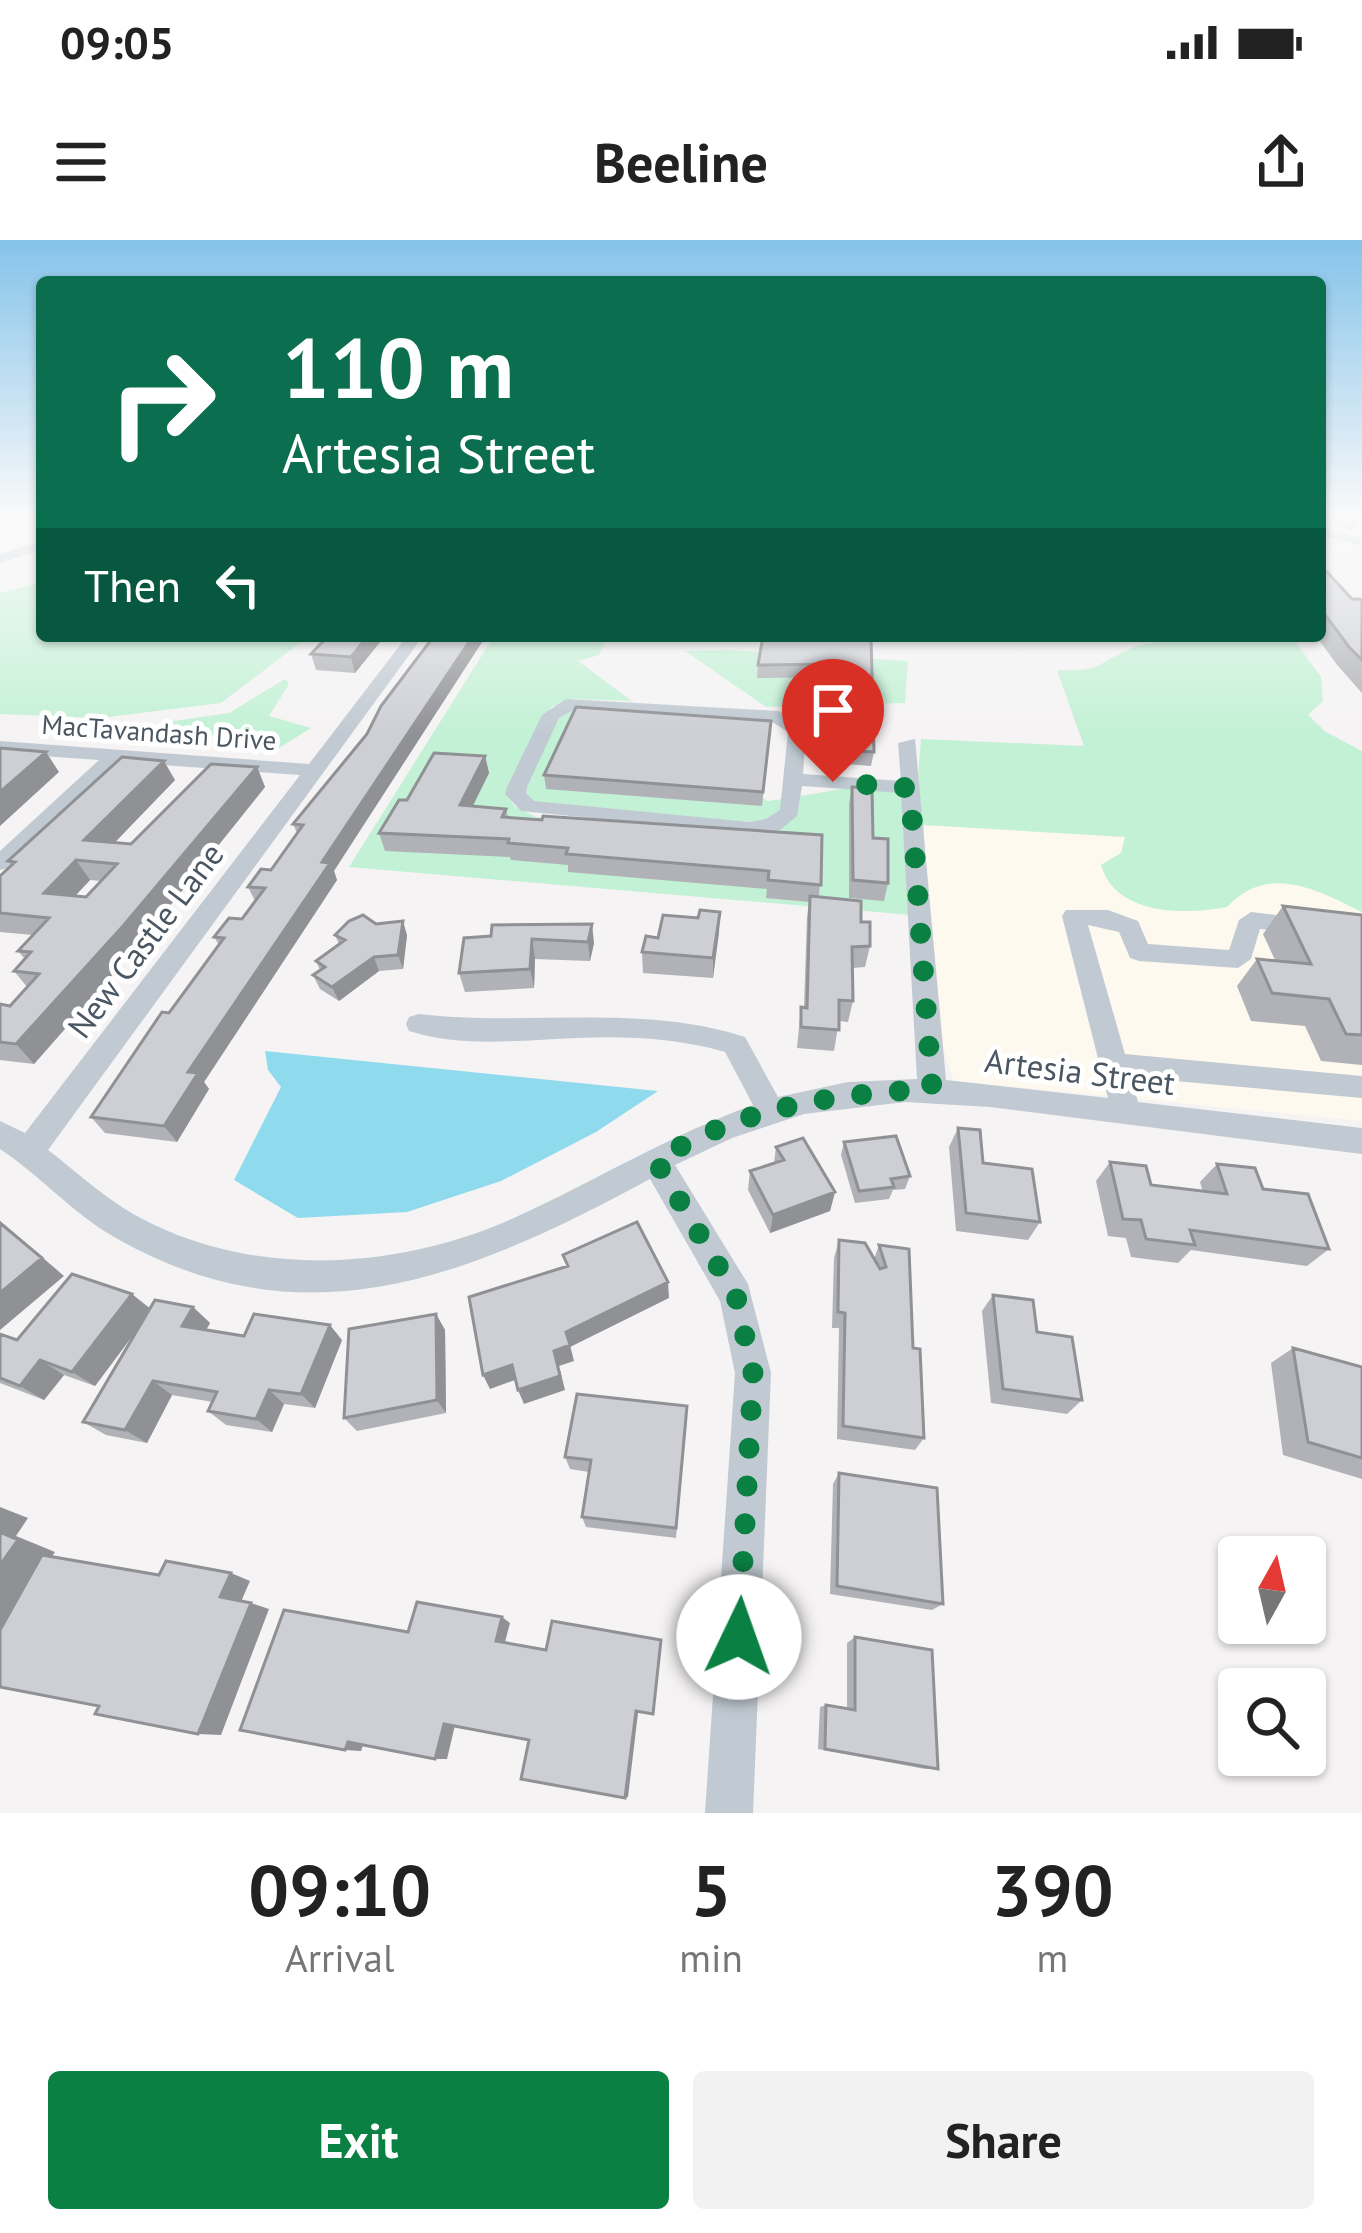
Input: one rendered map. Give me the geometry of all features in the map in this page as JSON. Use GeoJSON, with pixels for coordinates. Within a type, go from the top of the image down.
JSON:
{"type":"FeatureCollection","features":[{"type":"Feature","properties":{"kind":"street","name":"New Castle Lane"},"geometry":{"type":"LineString","coordinates":[[29,1150],[410,642]]}},
{"type":"Feature","properties":{"kind":"street"},"geometry":{"type":"LineString","coordinates":[[585,702],[780,718],[797,732],[794,779],[790,812],[763,827],[538,811],[515,794],[551,715],[585,702]]}},
{"type":"Feature","properties":{"kind":"street"},"geometry":{"type":"LineString","coordinates":[[908,743],[932,1089]]}},
{"type":"Feature","properties":{"kind":"street","name":"MacTavandash Drive"},"geometry":{"type":"LineString","coordinates":[[0,747],[314,770]]}},
{"type":"Feature","properties":{"kind":"street"},"geometry":{"type":"LineString","coordinates":[[0,863],[115,756]]}},
{"type":"Feature","properties":{"kind":"street"},"geometry":{"type":"LineString","coordinates":[[794,779],[910,788]]}},
{"type":"Feature","properties":{"kind":"street"},"geometry":{"type":"LineString","coordinates":[[1126,1112],[1074,916],[1108,918],[1129,927],[1138,952],[1238,959],[1251,920],[1362,933]]}},
{"type":"Feature","properties":{"kind":"street"},"geometry":{"type":"LineString","coordinates":[[418,1024],[496,1032],[642,1025],[715,1037],[735,1044],[770,1109]]}},
{"type":"Feature","properties":{"kind":"street"},"geometry":{"type":"LineString","coordinates":[[1113,1064],[1362,1087]]}},
{"type":"Feature","properties":{"kind":"street","name":"Artesia Street"},"geometry":{"type":"LineString","coordinates":[[0,1134],[29,1150],[90,1204],[167,1248],[244,1271],[321,1278],[428,1261],[520,1231],[681,1145],[770,1109],[848,1094],[932,1089],[1362,1141]]}},
{"type":"Feature","properties":{"kind":"street"},"geometry":{"type":"LineString","coordinates":[[656,1161],[736,1296],[753,1373],[729,1813]]}},
{"type":"Feature","properties":{"kind":"shaded area"},"geometry":{"type":"Polygon","coordinates":[[[923,825],[1126,837],[1121,853],[1244,889],[1273,881],[1315,888],[1362,912],[1362,1121],[954,1081],[940,1037],[923,825]]]}},
{"type":"Feature","properties":{"kind":"green space"},"geometry":{"type":"Polygon","coordinates":[[[36,588],[36,642],[301,642],[221,703],[100,718],[0,714],[0,593],[36,588]]]}},
{"type":"Feature","properties":{"kind":"green space"},"geometry":{"type":"Polygon","coordinates":[[[490,642],[605,643],[599,655],[578,661],[632,701],[573,699],[551,707],[507,794],[514,806],[536,817],[751,833],[775,830],[796,816],[800,796],[848,788],[903,792],[912,915],[349,867],[490,642]]]}},
{"type":"Feature","properties":{"kind":"green space"},"geometry":{"type":"Polygon","coordinates":[[[1295,642],[1321,677],[1323,701],[1308,715],[1326,732],[1362,751],[1362,912],[1310,889],[1276,883],[1259,886],[1227,907],[1210,910],[1173,911],[1136,903],[1109,882],[1101,865],[1121,853],[1125,837],[924,825],[923,839],[918,777],[921,739],[1084,746],[1057,670],[1091,668],[1138,646],[1295,642]]]}},
{"type":"Feature","properties":{"kind":"green space"},"geometry":{"type":"Polygon","coordinates":[[[685,651],[908,661],[905,703],[766,707],[685,651]]]}},
{"type":"Feature","properties":{"kind":"green space"},"geometry":{"type":"Polygon","coordinates":[[[285,679],[289,684],[269,716],[311,728],[279,748],[199,733],[131,733],[229,713],[285,679]]]}},
{"type":"Feature","properties":{"kind":"green space"},"geometry":{"type":"Polygon","coordinates":[[[574,707],[644,711],[767,801],[783,799],[782,810],[767,820],[750,822],[533,802],[524,793],[558,716],[574,707]]]}},
{"type":"Feature","properties":{"kind":"water"},"geometry":{"type":"Polygon","coordinates":[[[265,1051],[658,1091],[596,1132],[501,1181],[407,1212],[298,1218],[234,1180],[281,1087],[268,1070],[265,1051]]]}},
{"type":"Feature","properties":{"kind":"building"},"geometry":{"type":"Polygon","coordinates":[[[1326,588],[1342,588],[1362,602],[1362,660],[1326,616],[1326,588]]]}},
{"type":"Feature","properties":{"kind":"building"},"geometry":{"type":"Polygon","coordinates":[[[322,642],[363,642],[351,657],[311,654],[322,642]]]}},
{"type":"Feature","properties":{"kind":"building"},"geometry":{"type":"Polygon","coordinates":[[[429,642],[469,642],[322,862],[330,863],[188,1072],[198,1073],[164,1126],[91,1117],[162,1012],[169,1013],[224,938],[214,937],[229,918],[242,919],[265,888],[248,887],[261,869],[271,870],[303,825],[293,824],[367,734],[381,706],[429,642]]]}},
{"type":"Feature","properties":{"kind":"building"},"geometry":{"type":"Polygon","coordinates":[[[762,642],[871,642],[874,752],[836,750],[835,664],[758,665],[762,642]]]}},
{"type":"Feature","properties":{"kind":"building"},"geometry":{"type":"Polygon","coordinates":[[[576,707],[771,721],[763,792],[544,775],[576,707]]]}},
{"type":"Feature","properties":{"kind":"building"},"geometry":{"type":"Polygon","coordinates":[[[0,748],[46,752],[0,792],[0,748]]]}},
{"type":"Feature","properties":{"kind":"building"},"geometry":{"type":"Polygon","coordinates":[[[434,753],[485,756],[460,805],[506,809],[502,817],[822,835],[821,885],[768,880],[769,871],[566,854],[568,848],[508,843],[509,839],[379,833],[399,800],[407,800],[434,753]]]}},
{"type":"Feature","properties":{"kind":"building"},"geometry":{"type":"Polygon","coordinates":[[[122,757],[164,761],[84,840],[131,844],[211,764],[257,767],[16,1044],[0,1042],[0,1004],[10,1006],[39,974],[14,971],[31,952],[18,951],[49,918],[0,913],[0,876],[15,862],[8,861],[122,757]],[[76,860],[44,893],[86,897],[117,864],[76,860]]]}},
{"type":"Feature","properties":{"kind":"building"},"geometry":{"type":"Polygon","coordinates":[[[852,787],[872,788],[873,838],[888,839],[888,883],[853,880],[852,787]]]}},
{"type":"Feature","properties":{"kind":"building"},"geometry":{"type":"Polygon","coordinates":[[[810,896],[861,901],[861,922],[870,922],[870,946],[852,947],[853,1001],[839,1000],[839,1030],[801,1027],[801,1007],[807,1008],[810,896]]]}},
{"type":"Feature","properties":{"kind":"building"},"geometry":{"type":"Polygon","coordinates":[[[1283,906],[1362,915],[1362,1035],[1346,1034],[1329,999],[1272,993],[1257,959],[1311,964],[1283,906]]]}},
{"type":"Feature","properties":{"kind":"building"},"geometry":{"type":"Polygon","coordinates":[[[700,910],[720,912],[713,958],[642,952],[646,936],[658,938],[663,915],[698,918],[700,910]]]}},
{"type":"Feature","properties":{"kind":"building"},"geometry":{"type":"Polygon","coordinates":[[[363,915],[376,924],[403,921],[398,955],[374,957],[332,987],[313,975],[325,967],[316,961],[345,940],[335,935],[349,921],[363,915]]]}},
{"type":"Feature","properties":{"kind":"building"},"geometry":{"type":"Polygon","coordinates":[[[592,924],[588,942],[532,939],[530,969],[459,973],[464,938],[491,936],[492,925],[592,924]]]}},
{"type":"Feature","properties":{"kind":"building"},"geometry":{"type":"Polygon","coordinates":[[[958,1128],[980,1130],[983,1163],[1032,1169],[1040,1222],[966,1213],[958,1128]]]}},
{"type":"Feature","properties":{"kind":"building"},"geometry":{"type":"Polygon","coordinates":[[[896,1136],[910,1176],[891,1179],[894,1187],[859,1191],[844,1142],[896,1136]]]}},
{"type":"Feature","properties":{"kind":"building"},"geometry":{"type":"Polygon","coordinates":[[[803,1138],[835,1192],[773,1215],[750,1171],[784,1160],[776,1147],[803,1138]]]}},
{"type":"Feature","properties":{"kind":"building"},"geometry":{"type":"Polygon","coordinates":[[[1110,1162],[1146,1166],[1151,1185],[1227,1194],[1217,1164],[1255,1168],[1263,1189],[1308,1194],[1329,1249],[1190,1230],[1195,1245],[1146,1239],[1141,1220],[1123,1219],[1110,1162]]]}},
{"type":"Feature","properties":{"kind":"building"},"geometry":{"type":"Polygon","coordinates":[[[637,1222],[668,1282],[566,1332],[570,1345],[554,1351],[560,1376],[518,1390],[512,1365],[483,1375],[469,1297],[568,1266],[563,1255],[637,1222]]]}},
{"type":"Feature","properties":{"kind":"building"},"geometry":{"type":"Polygon","coordinates":[[[0,1223],[42,1258],[0,1293],[0,1223]]]}},
{"type":"Feature","properties":{"kind":"building"},"geometry":{"type":"Polygon","coordinates":[[[839,1240],[865,1243],[880,1269],[886,1267],[879,1245],[909,1249],[913,1348],[920,1349],[924,1438],[843,1426],[845,1313],[838,1312],[839,1240]]]}},
{"type":"Feature","properties":{"kind":"building"},"geometry":{"type":"Polygon","coordinates":[[[72,1274],[132,1294],[72,1372],[40,1360],[20,1386],[0,1378],[0,1334],[17,1340],[72,1274]]]}},
{"type":"Feature","properties":{"kind":"building"},"geometry":{"type":"Polygon","coordinates":[[[993,1295],[1033,1300],[1037,1332],[1072,1337],[1082,1400],[1003,1389],[993,1295]]]}},
{"type":"Feature","properties":{"kind":"building"},"geometry":{"type":"Polygon","coordinates":[[[155,1300],[193,1307],[182,1326],[244,1336],[254,1314],[330,1325],[301,1394],[269,1390],[256,1419],[208,1411],[217,1392],[153,1381],[125,1430],[83,1422],[155,1300]]]}},
{"type":"Feature","properties":{"kind":"building"},"geometry":{"type":"Polygon","coordinates":[[[436,1314],[437,1400],[344,1418],[349,1329],[436,1314]]]}},
{"type":"Feature","properties":{"kind":"building"},"geometry":{"type":"Polygon","coordinates":[[[1293,1348],[1362,1367],[1362,1458],[1308,1442],[1293,1348]]]}},
{"type":"Feature","properties":{"kind":"building"},"geometry":{"type":"Polygon","coordinates":[[[577,1394],[687,1406],[676,1528],[582,1517],[591,1460],[565,1457],[577,1394]]]}},
{"type":"Feature","properties":{"kind":"building"},"geometry":{"type":"Polygon","coordinates":[[[839,1473],[937,1488],[943,1604],[837,1586],[839,1473]]]}},
{"type":"Feature","properties":{"kind":"building"},"geometry":{"type":"Polygon","coordinates":[[[0,1532],[18,1540],[0,1565],[0,1532]]]}},
{"type":"Feature","properties":{"kind":"building"},"geometry":{"type":"Polygon","coordinates":[[[42,1555],[159,1575],[166,1561],[231,1573],[220,1597],[251,1603],[198,1734],[95,1714],[99,1706],[0,1687],[0,1630],[42,1555]]]}},
{"type":"Feature","properties":{"kind":"building"},"geometry":{"type":"Polygon","coordinates":[[[417,1602],[502,1617],[496,1641],[546,1650],[552,1621],[661,1640],[653,1714],[636,1711],[625,1798],[521,1779],[529,1740],[444,1724],[435,1759],[348,1742],[345,1750],[240,1730],[284,1610],[408,1632],[417,1602]]]}},
{"type":"Feature","properties":{"kind":"building"},"geometry":{"type":"Polygon","coordinates":[[[855,1637],[932,1650],[938,1769],[825,1749],[826,1705],[855,1710],[855,1637]]]}},
{"type":"Feature","properties":{"kind":"route"},"geometry":{"type":"LineString","coordinates":[[739,1637],[753,1373],[736,1296],[656,1161],[681,1145],[770,1109],[848,1094],[932,1089],[910,788],[833,782]]}}]}
